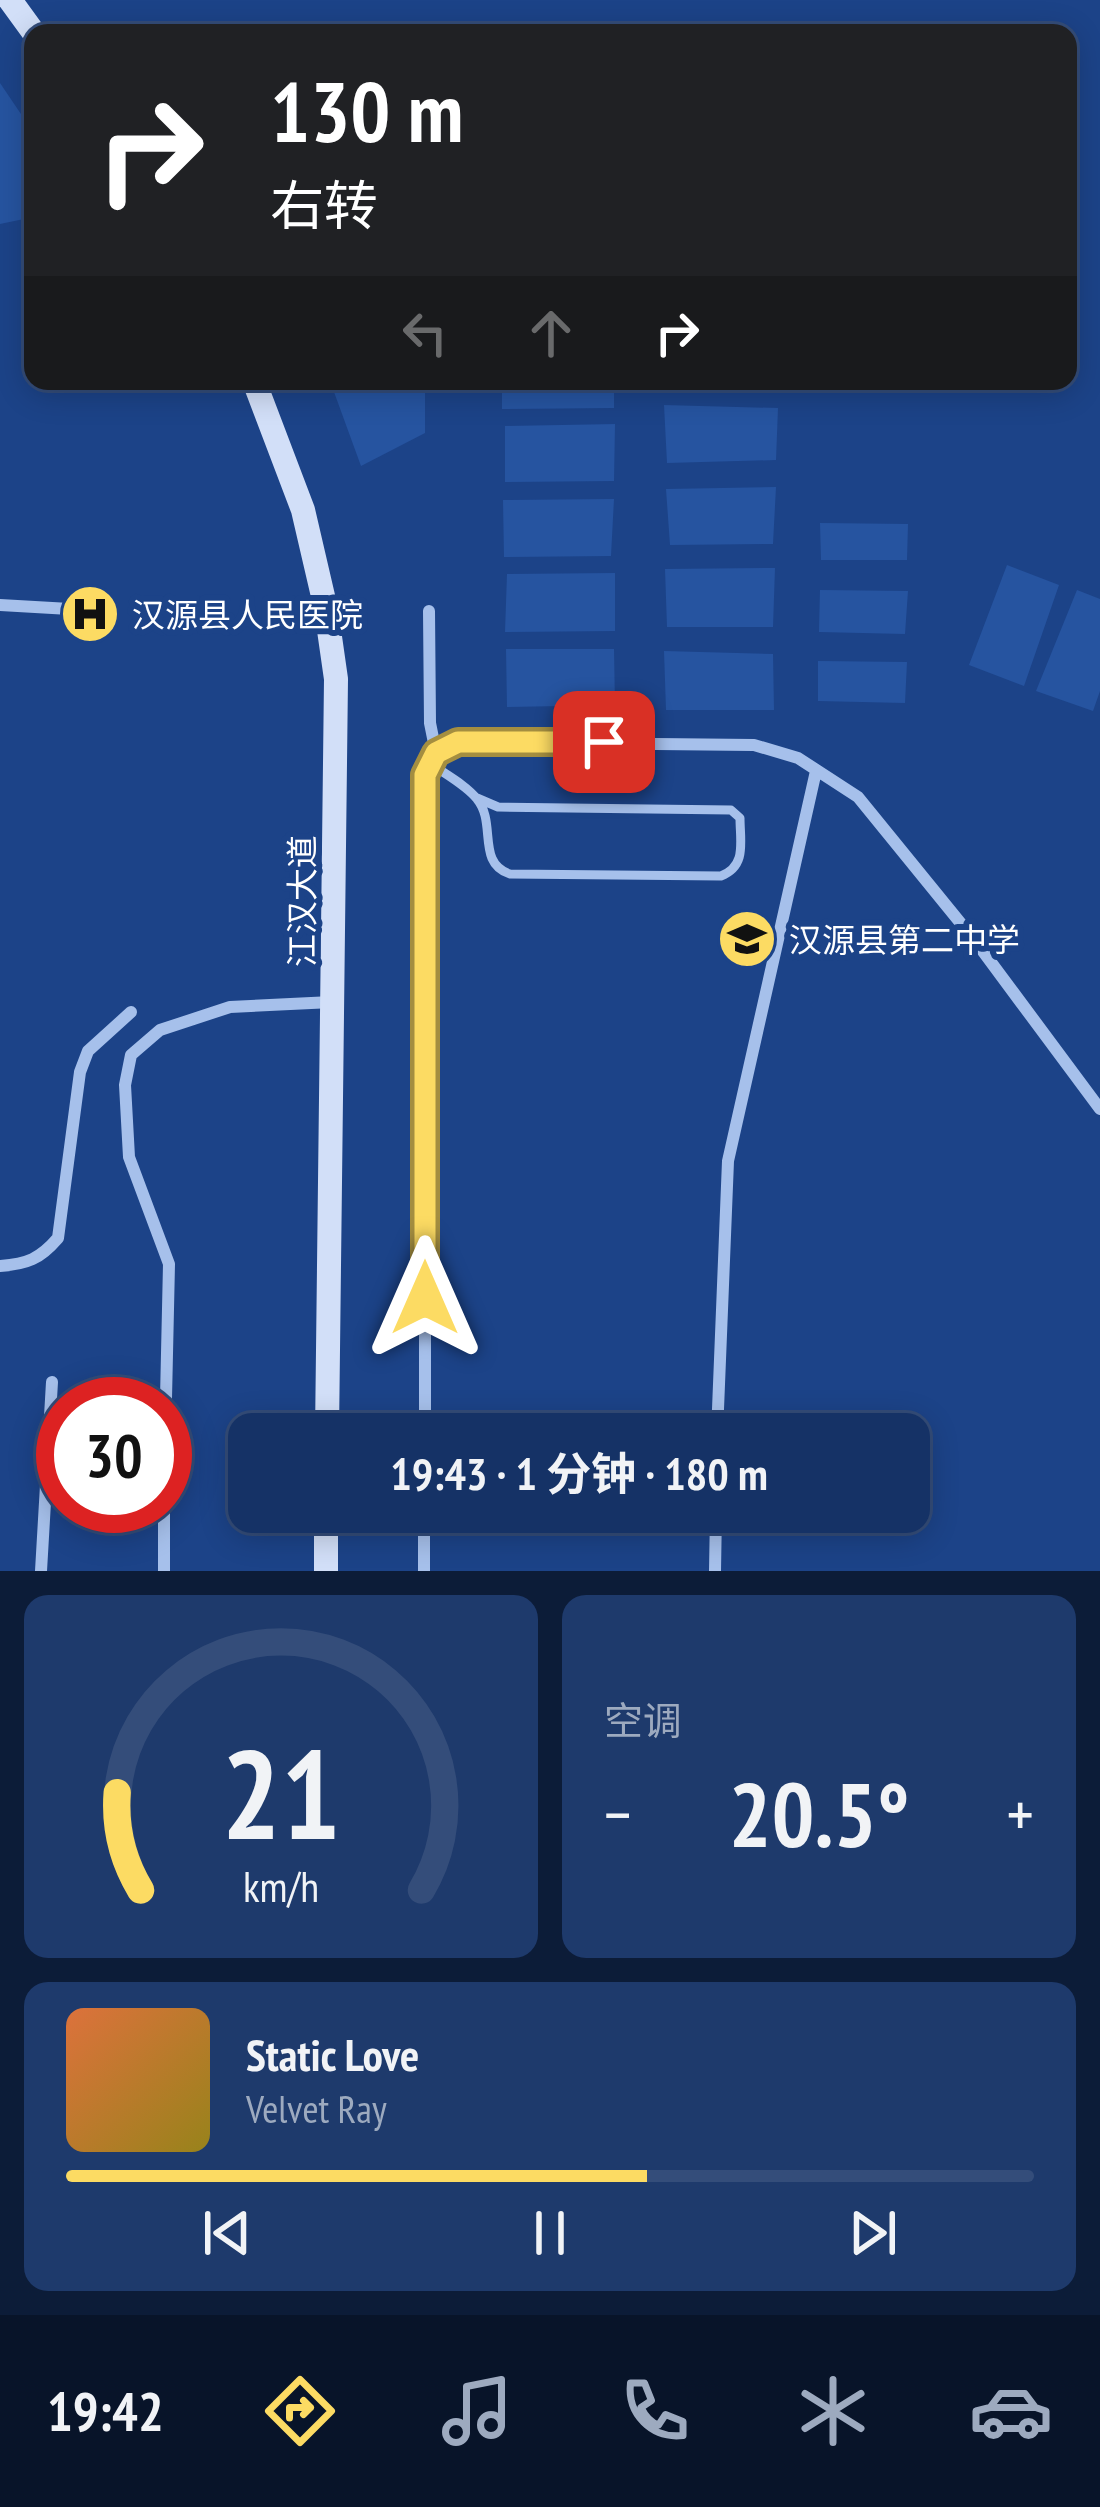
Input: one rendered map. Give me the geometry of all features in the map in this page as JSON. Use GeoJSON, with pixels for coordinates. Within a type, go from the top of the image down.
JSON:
{"type":"FeatureCollection","features":[{"type":"Feature","properties":{"kind":"main road","name":"江汉大道"},"geometry":{"type":"LineString","coordinates":[[257,390],[303,510],[326,608],[336,680],[328,1413]]}},
{"type":"Feature","properties":{"kind":"main road"},"geometry":{"type":"LineString","coordinates":[[326,1533],[326,1571]]}},
{"type":"Feature","properties":{"kind":"street"},"geometry":{"type":"LineString","coordinates":[[0,605],[87,610]]}},
{"type":"Feature","properties":{"kind":"street"},"geometry":{"type":"LineString","coordinates":[[429,611],[433,759]]}},
{"type":"Feature","properties":{"kind":"street"},"geometry":{"type":"LineString","coordinates":[[425,1413],[425,775],[433,759],[458,742],[754,745],[798,758],[859,797],[976,942],[1100,1109]]}},
{"type":"Feature","properties":{"kind":"street"},"geometry":{"type":"LineString","coordinates":[[718,1413],[728,1161],[816,771]]}},
{"type":"Feature","properties":{"kind":"street"},"geometry":{"type":"LineString","coordinates":[[166,1377],[169,1264],[129,1156],[125,1085],[130,1055],[160,1030],[230,1007],[333,1002]]}},
{"type":"Feature","properties":{"kind":"street"},"geometry":{"type":"LineString","coordinates":[[0,1266],[27,1264],[45,1254],[58,1238],[80,1072],[88,1051],[131,1012]]}},
{"type":"Feature","properties":{"kind":"street"},"geometry":{"type":"LineString","coordinates":[[41,1571],[43,1533]]}},
{"type":"Feature","properties":{"kind":"street"},"geometry":{"type":"LineString","coordinates":[[164,1533],[164,1571]]}},
{"type":"Feature","properties":{"kind":"street"},"geometry":{"type":"LineString","coordinates":[[424,1533],[424,1571]]}},
{"type":"Feature","properties":{"kind":"street"},"geometry":{"type":"LineString","coordinates":[[715,1571],[716,1533]]}},
{"type":"Feature","properties":{"kind":"lane"},"geometry":{"type":"LineString","coordinates":[[433,759],[477,798],[499,807],[731,810],[740,818],[741,861],[735,871],[722,876],[510,874],[493,861],[485,814],[477,798]]}},
{"type":"Feature","properties":{"kind":"shaded area"},"geometry":{"type":"Polygon","coordinates":[[[0,83],[23,117],[24,219],[0,224],[0,83]]]}},
{"type":"Feature","properties":{"kind":"shaded area"},"geometry":{"type":"Polygon","coordinates":[[[333,390],[425,390],[425,433],[361,466],[333,390]]]}},
{"type":"Feature","properties":{"kind":"shaded area"},"geometry":{"type":"Polygon","coordinates":[[[502,390],[614,390],[614,408],[502,409],[502,390]]]}},
{"type":"Feature","properties":{"kind":"shaded area"},"geometry":{"type":"Polygon","coordinates":[[[664,405],[778,408],[776,460],[667,463],[664,405]]]}},
{"type":"Feature","properties":{"kind":"shaded area"},"geometry":{"type":"Polygon","coordinates":[[[615,424],[614,481],[505,482],[505,426],[615,424]]]}},
{"type":"Feature","properties":{"kind":"shaded area"},"geometry":{"type":"Polygon","coordinates":[[[776,487],[773,544],[670,545],[666,489],[776,487]]]}},
{"type":"Feature","properties":{"kind":"shaded area"},"geometry":{"type":"Polygon","coordinates":[[[614,499],[611,556],[504,557],[503,500],[614,499]]]}},
{"type":"Feature","properties":{"kind":"shaded area"},"geometry":{"type":"Polygon","coordinates":[[[820,523],[908,524],[907,560],[821,560],[820,523]]]}},
{"type":"Feature","properties":{"kind":"shaded area"},"geometry":{"type":"Polygon","coordinates":[[[1007,565],[1059,585],[1024,686],[969,665],[1007,565]]]}},
{"type":"Feature","properties":{"kind":"shaded area"},"geometry":{"type":"Polygon","coordinates":[[[775,568],[773,627],[667,627],[665,569],[775,568]]]}},
{"type":"Feature","properties":{"kind":"shaded area"},"geometry":{"type":"Polygon","coordinates":[[[615,573],[615,631],[505,632],[507,574],[615,573]]]}},
{"type":"Feature","properties":{"kind":"shaded area"},"geometry":{"type":"Polygon","coordinates":[[[820,590],[908,591],[905,634],[819,632],[820,590]]]}},
{"type":"Feature","properties":{"kind":"shaded area"},"geometry":{"type":"Polygon","coordinates":[[[1077,590],[1100,599],[1100,691],[1093,711],[1036,691],[1077,590]]]}},
{"type":"Feature","properties":{"kind":"shaded area"},"geometry":{"type":"Polygon","coordinates":[[[506,649],[614,649],[615,705],[507,707],[506,649]]]}},
{"type":"Feature","properties":{"kind":"shaded area"},"geometry":{"type":"Polygon","coordinates":[[[664,651],[773,654],[774,710],[666,710],[664,651]]]}},
{"type":"Feature","properties":{"kind":"shaded area"},"geometry":{"type":"Polygon","coordinates":[[[818,661],[907,662],[905,703],[818,701],[818,661]]]}},
{"type":"Feature","properties":{"kind":"place","name":"汉源县人民医院"},"geometry":{"type":"Point","coordinates":[90,614]}},
{"type":"Feature","properties":{"kind":"place","name":"汉源县第二中学"},"geometry":{"type":"Point","coordinates":[747,939]}},
{"type":"Feature","properties":{"kind":"route"},"geometry":{"type":"LineString","coordinates":[[425,1298],[425,775],[436,753],[458,742],[604,742]]}}]}
